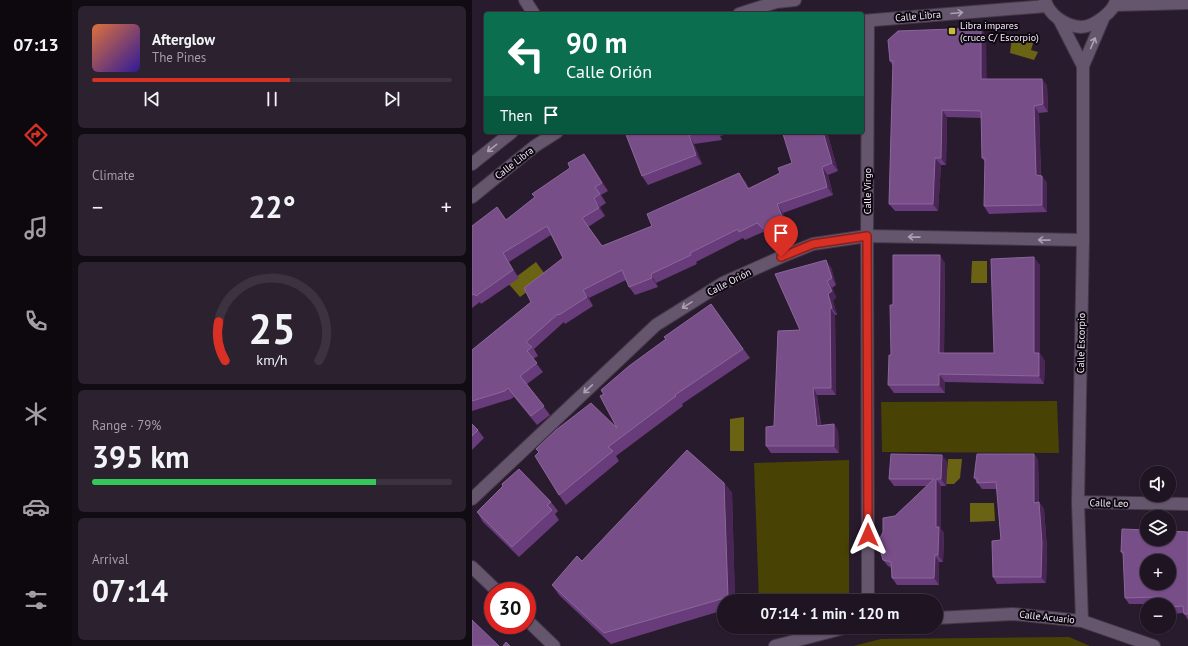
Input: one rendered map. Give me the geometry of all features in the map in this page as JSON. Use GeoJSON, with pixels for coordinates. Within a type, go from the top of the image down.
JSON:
{"type":"FeatureCollection","features":[{"type":"Feature","properties":{"kind":"street"},"geometry":{"type":"LineString","coordinates":[[525,0],[533,12]]}},
{"type":"Feature","properties":{"kind":"street"},"geometry":{"type":"LineString","coordinates":[[745,12],[776,2],[795,0]]}},
{"type":"Feature","properties":{"kind":"street"},"geometry":{"type":"LineString","coordinates":[[1060,21],[1081,27],[1103,19],[1116,2],[1188,3]]}},
{"type":"Feature","properties":{"kind":"street","name":"Calle Escorpio"},"geometry":{"type":"LineString","coordinates":[[1046,3],[1060,21],[1083,66]]}},
{"type":"Feature","properties":{"kind":"street","name":"Calle Libra"},"geometry":{"type":"LineString","coordinates":[[865,21],[1046,3]]}},
{"type":"Feature","properties":{"kind":"street","name":"Calle Escorpio"},"geometry":{"type":"LineString","coordinates":[[1082,621],[1078,502],[1083,240],[1083,66],[1103,19]]}},
{"type":"Feature","properties":{"kind":"street","name":"Calle Virgo"},"geometry":{"type":"LineString","coordinates":[[865,21],[868,594]]}},
{"type":"Feature","properties":{"kind":"street"},"geometry":{"type":"LineString","coordinates":[[472,164],[510,134]]}},
{"type":"Feature","properties":{"kind":"street","name":"Calle Libra"},"geometry":{"type":"LineString","coordinates":[[472,197],[535,146],[555,134]]}},
{"type":"Feature","properties":{"kind":"street","name":"Calle Orión"},"geometry":{"type":"LineString","coordinates":[[472,499],[656,325],[722,283],[781,257],[813,244],[867,236],[1083,240]]}},
{"type":"Feature","properties":{"kind":"street","name":"Calle Leo"},"geometry":{"type":"LineString","coordinates":[[1078,502],[1188,504]]}},
{"type":"Feature","properties":{"kind":"street"},"geometry":{"type":"LineString","coordinates":[[472,567],[488,582]]}},
{"type":"Feature","properties":{"kind":"street","name":"Calle Acuario"},"geometry":{"type":"LineString","coordinates":[[943,618],[1013,614],[1082,621],[1154,646]]}},
{"type":"Feature","properties":{"kind":"street"},"geometry":{"type":"LineString","coordinates":[[536,629],[554,646]]}},
{"type":"Feature","properties":{"kind":"street"},"geometry":{"type":"LineString","coordinates":[[775,646],[821,634]]}},
{"type":"Feature","properties":{"kind":"shaded area"},"geometry":{"type":"Polygon","coordinates":[[[1012,36],[1034,40],[1031,50],[1038,52],[1034,60],[1010,53],[1012,36]]]}},
{"type":"Feature","properties":{"kind":"shaded area"},"geometry":{"type":"Polygon","coordinates":[[[972,261],[987,261],[987,283],[971,283],[972,261]]]}},
{"type":"Feature","properties":{"kind":"shaded area"},"geometry":{"type":"Polygon","coordinates":[[[536,262],[547,277],[520,297],[508,283],[536,262]]]}},
{"type":"Feature","properties":{"kind":"shaded area"},"geometry":{"type":"Polygon","coordinates":[[[1057,401],[1059,453],[882,452],[881,402],[1057,401]]]}},
{"type":"Feature","properties":{"kind":"shaded area"},"geometry":{"type":"Polygon","coordinates":[[[744,417],[744,451],[730,451],[730,419],[744,417]]]}},
{"type":"Feature","properties":{"kind":"shaded area"},"geometry":{"type":"Polygon","coordinates":[[[948,459],[962,459],[960,478],[954,484],[946,484],[948,459]]]}},
{"type":"Feature","properties":{"kind":"shaded area"},"geometry":{"type":"Polygon","coordinates":[[[849,460],[849,594],[759,594],[754,463],[849,460]]]}},
{"type":"Feature","properties":{"kind":"shaded area"},"geometry":{"type":"Polygon","coordinates":[[[970,503],[994,503],[995,521],[970,522],[970,503]]]}},
{"type":"Feature","properties":{"kind":"shaded area"},"geometry":{"type":"Polygon","coordinates":[[[1069,637],[1090,646],[853,646],[881,639],[1069,637]]]}},
{"type":"Feature","properties":{"kind":"building"},"geometry":{"type":"Polygon","coordinates":[[[981,28],[981,79],[1042,79],[1043,104],[1034,106],[1036,175],[1042,176],[1042,205],[984,206],[985,158],[982,158],[981,111],[942,110],[941,158],[935,158],[933,204],[889,204],[893,61],[890,61],[888,40],[898,31],[981,28]]]}},
{"type":"Feature","properties":{"kind":"building"},"geometry":{"type":"Polygon","coordinates":[[[626,134],[696,134],[689,135],[696,155],[642,176],[626,134]]]}},
{"type":"Feature","properties":{"kind":"building"},"geometry":{"type":"Polygon","coordinates":[[[783,134],[824,134],[832,163],[822,167],[827,187],[777,204],[785,223],[766,231],[757,223],[739,232],[738,229],[690,253],[691,255],[651,274],[652,278],[629,287],[622,270],[583,290],[587,297],[559,315],[558,314],[526,342],[532,347],[527,351],[537,363],[520,376],[544,406],[531,416],[508,388],[505,391],[472,401],[472,350],[531,302],[524,288],[563,258],[547,226],[503,253],[513,270],[476,296],[474,294],[472,295],[472,226],[497,207],[506,220],[535,197],[532,194],[570,168],[568,163],[584,154],[602,183],[595,187],[600,194],[594,198],[599,208],[582,218],[602,246],[652,226],[647,214],[739,173],[748,189],[780,173],[778,168],[792,163],[783,134]]]}},
{"type":"Feature","properties":{"kind":"building"},"geometry":{"type":"Polygon","coordinates":[[[893,255],[940,255],[939,353],[994,353],[991,259],[1034,257],[1034,353],[1039,353],[1039,376],[939,374],[939,385],[888,385],[889,355],[891,355],[890,305],[893,305],[893,255]]]}},
{"type":"Feature","properties":{"kind":"building"},"geometry":{"type":"Polygon","coordinates":[[[826,260],[832,278],[827,281],[832,291],[828,294],[832,308],[830,308],[831,388],[813,388],[817,426],[834,424],[834,446],[766,446],[766,427],[774,426],[778,331],[800,330],[775,274],[826,260]]]}},
{"type":"Feature","properties":{"kind":"building"},"geometry":{"type":"Polygon","coordinates":[[[711,304],[743,349],[675,395],[676,396],[608,447],[613,451],[559,495],[535,456],[539,452],[536,449],[556,430],[591,403],[617,428],[600,396],[604,394],[601,390],[629,366],[666,339],[664,337],[711,304]]]}},
{"type":"Feature","properties":{"kind":"building"},"geometry":{"type":"Polygon","coordinates":[[[472,424],[478,430],[472,436],[472,424]]]}},
{"type":"Feature","properties":{"kind":"building"},"geometry":{"type":"Polygon","coordinates":[[[687,450],[724,483],[728,594],[717,594],[717,600],[604,633],[552,585],[577,556],[582,561],[687,450]]]}},
{"type":"Feature","properties":{"kind":"building"},"geometry":{"type":"Polygon","coordinates":[[[891,454],[942,455],[941,479],[936,479],[936,527],[939,527],[938,555],[935,555],[934,578],[892,578],[891,562],[883,560],[880,550],[880,538],[883,532],[883,518],[895,516],[934,479],[889,479],[891,454]]]}},
{"type":"Feature","properties":{"kind":"building"},"geometry":{"type":"Polygon","coordinates":[[[977,454],[1034,454],[1034,503],[1039,502],[1042,543],[1041,577],[993,577],[992,541],[1001,540],[996,482],[977,483],[977,478],[974,478],[977,454]]]}},
{"type":"Feature","properties":{"kind":"building"},"geometry":{"type":"Polygon","coordinates":[[[519,469],[551,502],[547,505],[552,510],[512,547],[477,512],[503,486],[502,484],[519,469]]]}},
{"type":"Feature","properties":{"kind":"building"},"geometry":{"type":"Polygon","coordinates":[[[1122,529],[1140,530],[1140,546],[1176,546],[1176,531],[1188,532],[1188,614],[1184,614],[1183,606],[1176,606],[1176,598],[1125,598],[1123,552],[1121,552],[1122,529]]]}},
{"type":"Feature","properties":{"kind":"building"},"geometry":{"type":"Polygon","coordinates":[[[472,620],[484,632],[484,634],[487,634],[499,646],[472,646],[472,620]]]}},
{"type":"Feature","properties":{"kind":"building"},"geometry":{"type":"Polygon","coordinates":[[[506,642],[510,646],[503,646],[506,642]]]}},
{"type":"Feature","properties":{"kind":"place","name":"Libra impares (cruce C/ Escorpio)"},"geometry":{"type":"Point","coordinates":[952,31]}},
{"type":"Feature","properties":{"kind":"route"},"geometry":{"type":"LineString","coordinates":[[781,257],[813,244],[867,236],[868,535]]}}]}
